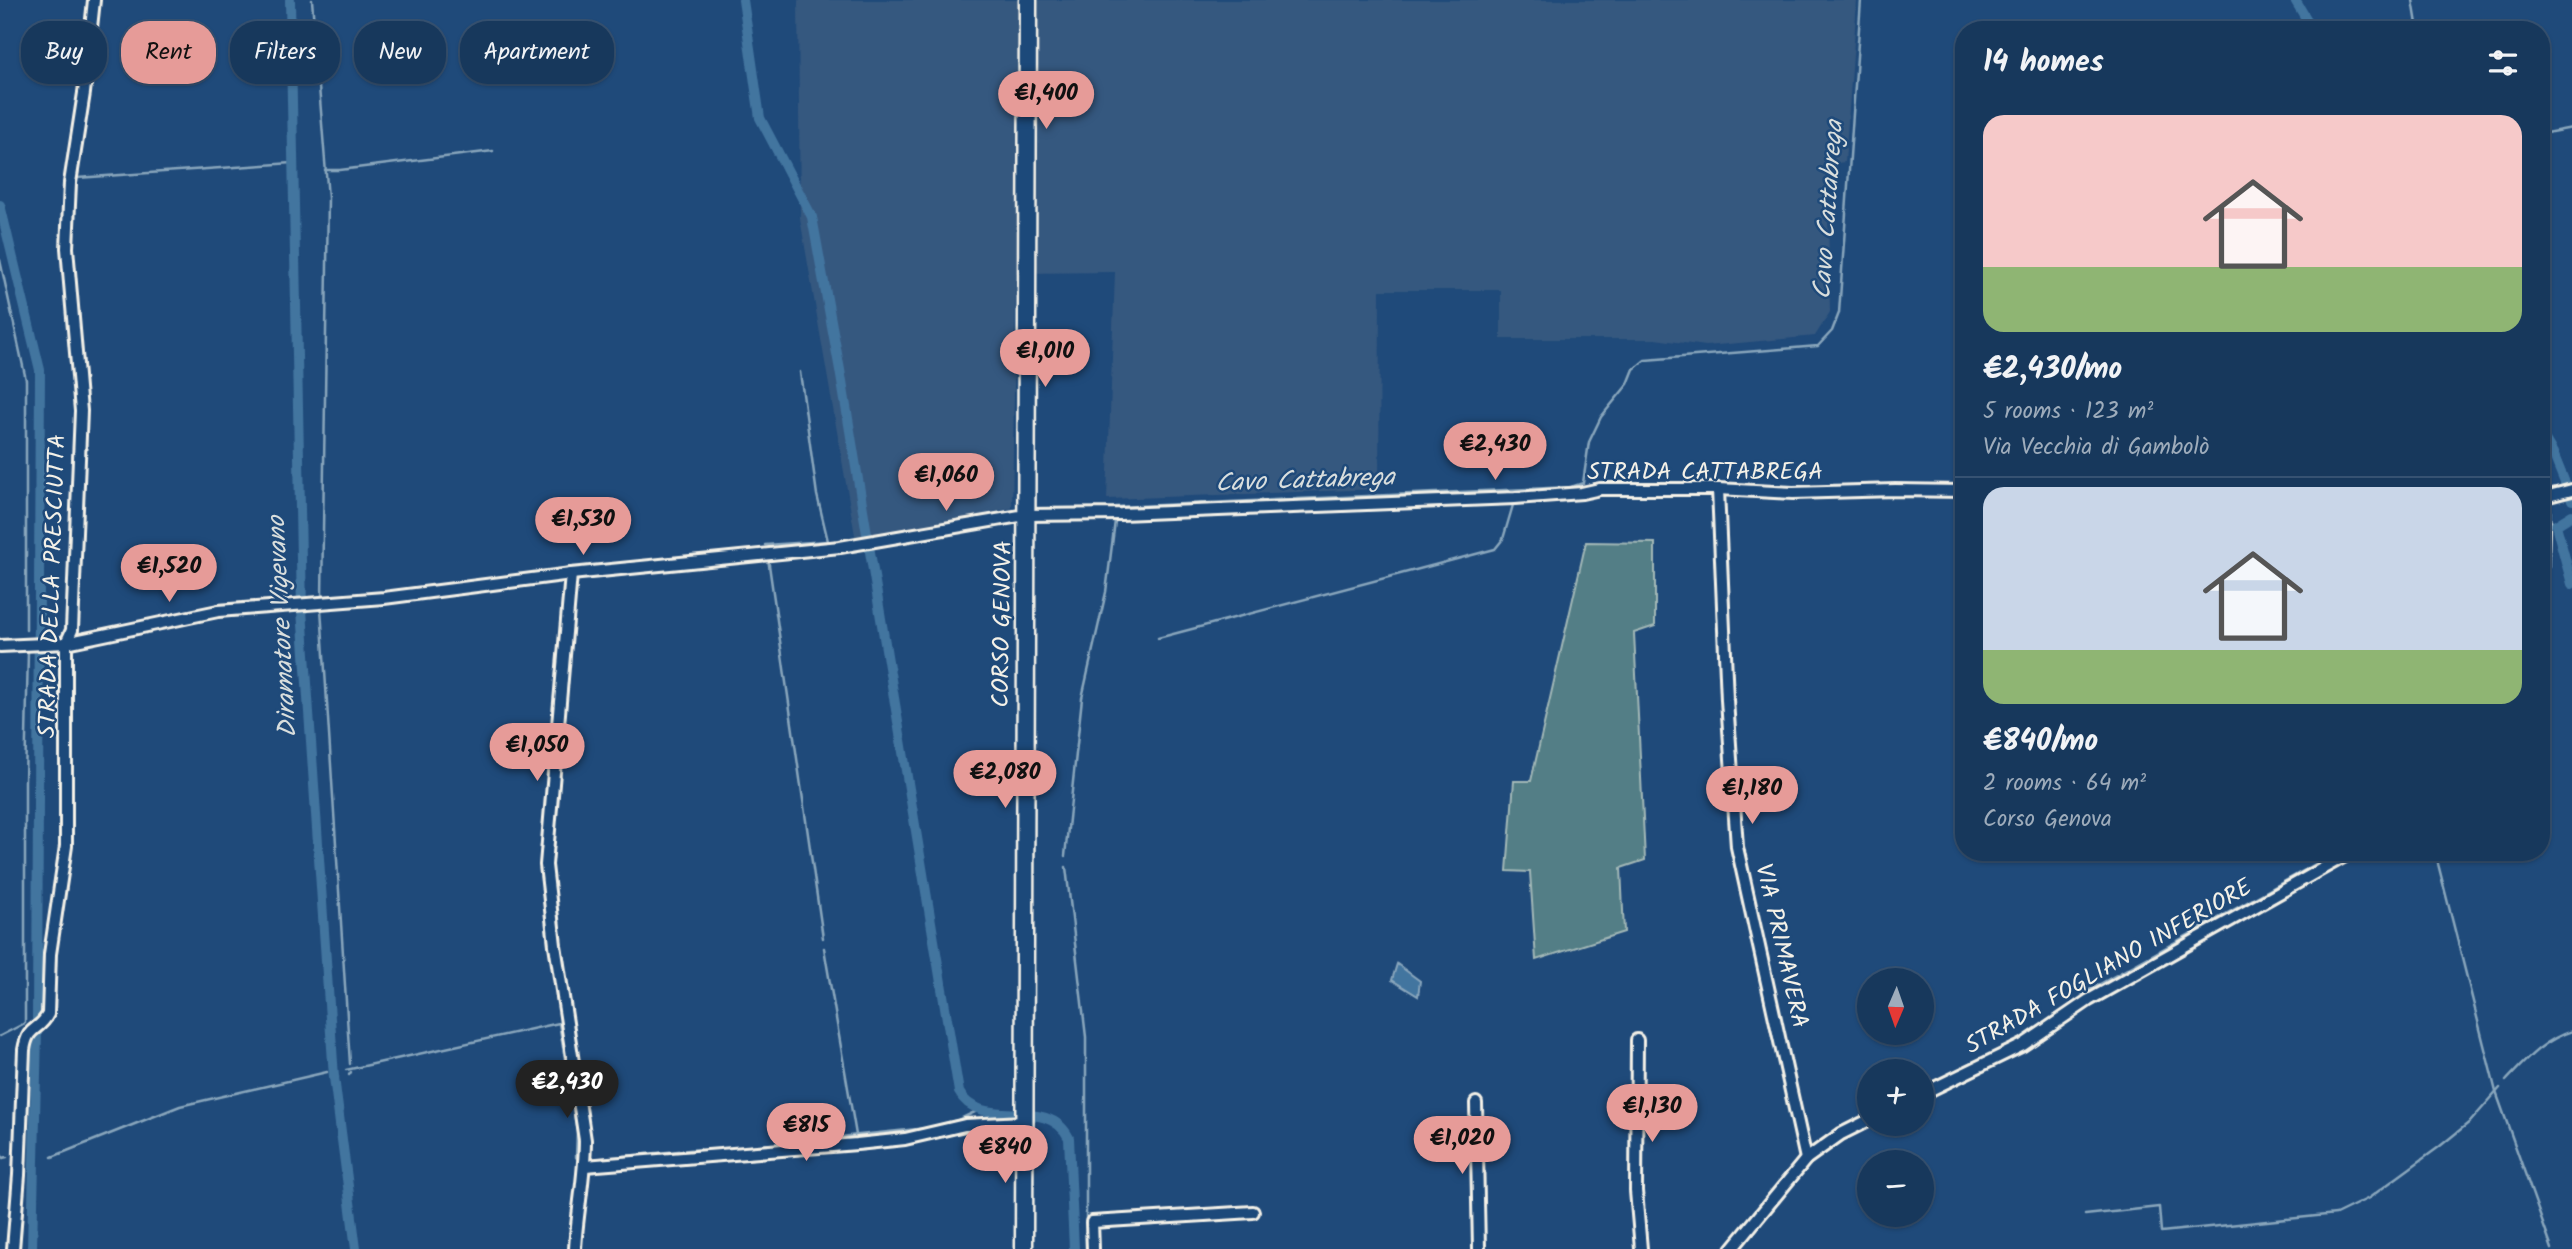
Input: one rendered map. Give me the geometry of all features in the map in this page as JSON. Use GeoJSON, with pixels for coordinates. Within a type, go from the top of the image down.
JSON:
{"type":"FeatureCollection","features":[{"type":"Feature","properties":{"kind":"main road","name":"CORSO GENOVA"},"geometry":{"type":"LineString","coordinates":[[1024,1249],[1028,0]]}},
{"type":"Feature","properties":{"kind":"street","name":"STRADA DELLA PRESCIUTTA"},"geometry":{"type":"LineString","coordinates":[[13,1249],[24,1050],[26,1036],[32,1028],[44,1022],[48,1014],[50,954],[66,846],[66,643],[72,630],[81,411],[68,235],[73,156],[84,93],[94,0]]}},
{"type":"Feature","properties":{"kind":"street","name":"STRADA CATTABREGA"},"geometry":{"type":"LineString","coordinates":[[0,646],[66,643],[218,611],[397,597],[571,574],[866,544],[1026,515],[1121,514],[1515,498],[1600,489],[1718,489],[1793,493],[1895,489],[1955,491]]}},
{"type":"Feature","properties":{"kind":"street","name":"VIA PRIMAVERA"},"geometry":{"type":"LineString","coordinates":[[1718,489],[1727,699],[1737,847],[1806,1159]]}},
{"type":"Feature","properties":{"kind":"street"},"geometry":{"type":"LineString","coordinates":[[2550,496],[2572,490]]}},
{"type":"Feature","properties":{"kind":"street"},"geometry":{"type":"LineString","coordinates":[[571,574],[546,864],[557,956],[583,1122],[585,1166],[576,1214],[575,1249]]}},
{"type":"Feature","properties":{"kind":"street","name":"STRADA FOGLIANO INFERIORE"},"geometry":{"type":"LineString","coordinates":[[1934,1088],[2023,1045],[2089,1000],[2336,861]]}},
{"type":"Feature","properties":{"kind":"street"},"geometry":{"type":"LineString","coordinates":[[1637,1040],[1636,1191],[1641,1249]]}},
{"type":"Feature","properties":{"kind":"street"},"geometry":{"type":"LineString","coordinates":[[1476,1103],[1479,1249]]}},
{"type":"Feature","properties":{"kind":"street"},"geometry":{"type":"LineString","coordinates":[[585,1166],[905,1139],[965,1125],[1023,1117]]}},
{"type":"Feature","properties":{"kind":"street"},"geometry":{"type":"LineString","coordinates":[[1732,1249],[1806,1159],[1857,1126]]}},
{"type":"Feature","properties":{"kind":"street"},"geometry":{"type":"LineString","coordinates":[[1093,1249],[1092,1222],[1253,1212]]}},
{"type":"Feature","properties":{"kind":"shaded area"},"geometry":{"type":"Polygon","coordinates":[[[798,0],[1857,0],[1845,162],[1827,164],[1830,312],[1815,336],[1706,346],[1655,339],[1501,339],[1501,290],[1380,290],[1379,489],[1107,499],[1115,272],[1016,273],[1012,508],[856,541],[800,218],[798,0]]]}},
{"type":"Feature","properties":{"kind":"shaded area"},"geometry":{"type":"Polygon","coordinates":[[[1397,964],[1420,981],[1418,996],[1392,980],[1397,964]]]}},
{"type":"Feature","properties":{"kind":"green space"},"geometry":{"type":"Polygon","coordinates":[[[1586,542],[1655,543],[1655,626],[1634,633],[1645,860],[1621,868],[1624,932],[1536,960],[1530,872],[1507,871],[1514,781],[1531,781],[1586,542]]]}},
{"type":"Feature","properties":{"kind":"waterway","name":"Diramatore Vigevano"},"geometry":{"type":"LineString","coordinates":[[290,0],[302,610],[334,1077],[356,1249]]}},
{"type":"Feature","properties":{"kind":"waterway"},"geometry":{"type":"LineString","coordinates":[[312,0],[328,198],[322,598]]}},
{"type":"Feature","properties":{"kind":"waterway"},"geometry":{"type":"LineString","coordinates":[[743,0],[760,118],[812,217],[840,370],[959,1092],[969,1104],[982,1110],[1046,1118],[1059,1125],[1069,1138],[1074,1249]]}},
{"type":"Feature","properties":{"kind":"waterway","name":"Cavo Cattabrega"},"geometry":{"type":"LineString","coordinates":[[1116,507],[1571,487],[1583,483],[1589,442],[1601,417],[1628,384],[1634,369],[1645,360],[1818,346],[1832,331],[1839,313],[1861,0]]}},
{"type":"Feature","properties":{"kind":"waterway"},"geometry":{"type":"LineString","coordinates":[[2295,0],[2308,21]]}},
{"type":"Feature","properties":{"kind":"waterway"},"geometry":{"type":"LineString","coordinates":[[2413,0],[2416,21]]}},
{"type":"Feature","properties":{"kind":"waterway"},"geometry":{"type":"LineString","coordinates":[[2550,132],[2572,128]]}},
{"type":"Feature","properties":{"kind":"waterway"},"geometry":{"type":"LineString","coordinates":[[325,170],[493,151]]}},
{"type":"Feature","properties":{"kind":"waterway"},"geometry":{"type":"LineString","coordinates":[[77,178],[292,163]]}},
{"type":"Feature","properties":{"kind":"waterway"},"geometry":{"type":"LineString","coordinates":[[0,205],[40,370],[37,1019]]}},
{"type":"Feature","properties":{"kind":"waterway"},"geometry":{"type":"LineString","coordinates":[[0,260],[26,380],[26,630]]}},
{"type":"Feature","properties":{"kind":"waterway"},"geometry":{"type":"LineString","coordinates":[[765,545],[828,541],[817,495],[800,372]]}},
{"type":"Feature","properties":{"kind":"waterway"},"geometry":{"type":"LineString","coordinates":[[2550,448],[2572,500]]}},
{"type":"Feature","properties":{"kind":"waterway"},"geometry":{"type":"LineString","coordinates":[[1158,638],[1495,549],[1503,539],[1513,505]]}},
{"type":"Feature","properties":{"kind":"waterway"},"geometry":{"type":"LineString","coordinates":[[2572,515],[2556,525],[2572,584]]}},
{"type":"Feature","properties":{"kind":"waterway"},"geometry":{"type":"LineString","coordinates":[[2550,520],[2556,525]]}},
{"type":"Feature","properties":{"kind":"waterway","name":"Cavo Cattabrega"},"geometry":{"type":"LineString","coordinates":[[1065,856],[1082,698],[1106,592],[1115,521]]}},
{"type":"Feature","properties":{"kind":"waterway"},"geometry":{"type":"LineString","coordinates":[[768,558],[823,938]]}},
{"type":"Feature","properties":{"kind":"waterway"},"geometry":{"type":"LineString","coordinates":[[321,608],[350,1064]]}},
{"type":"Feature","properties":{"kind":"waterway"},"geometry":{"type":"LineString","coordinates":[[0,1036],[25,1023],[28,651]]}},
{"type":"Feature","properties":{"kind":"waterway"},"geometry":{"type":"LineString","coordinates":[[2082,994],[2321,861]]}},
{"type":"Feature","properties":{"kind":"waterway"},"geometry":{"type":"LineString","coordinates":[[2437,861],[2496,1092],[2552,1249]]}},
{"type":"Feature","properties":{"kind":"waterway","name":"Cavo Cattabrega"},"geometry":{"type":"LineString","coordinates":[[1066,867],[1086,1037],[1086,1249]]}},
{"type":"Feature","properties":{"kind":"waterway"},"geometry":{"type":"LineString","coordinates":[[824,948],[856,1135]]}},
{"type":"Feature","properties":{"kind":"waterway"},"geometry":{"type":"LineString","coordinates":[[346,1070],[559,1023],[577,1131],[576,1157],[579,1160]]}},
{"type":"Feature","properties":{"kind":"waterway"},"geometry":{"type":"LineString","coordinates":[[32,1249],[37,1031]]}},
{"type":"Feature","properties":{"kind":"waterway"},"geometry":{"type":"LineString","coordinates":[[2506,1081],[2544,1045],[2572,1031]]}},
{"type":"Feature","properties":{"kind":"waterway"},"geometry":{"type":"LineString","coordinates":[[52,1157],[180,1106],[327,1072]]}},
{"type":"Feature","properties":{"kind":"waterway"},"geometry":{"type":"LineString","coordinates":[[2085,1215],[2159,1207],[2161,1232],[2336,1214],[2369,1198],[2439,1147],[2471,1121],[2500,1088]]}},
{"type":"Feature","properties":{"kind":"waterway"},"geometry":{"type":"LineString","coordinates":[[752,1146],[927,1128],[958,1120],[979,1110]]}},
{"type":"Feature","properties":{"kind":"waterway"},"geometry":{"type":"LineString","coordinates":[[592,1159],[700,1149]]}},
{"type":"Feature","properties":{"kind":"waterway"},"geometry":{"type":"LineString","coordinates":[[0,1153],[3,1158],[7,1157]]}}]}
